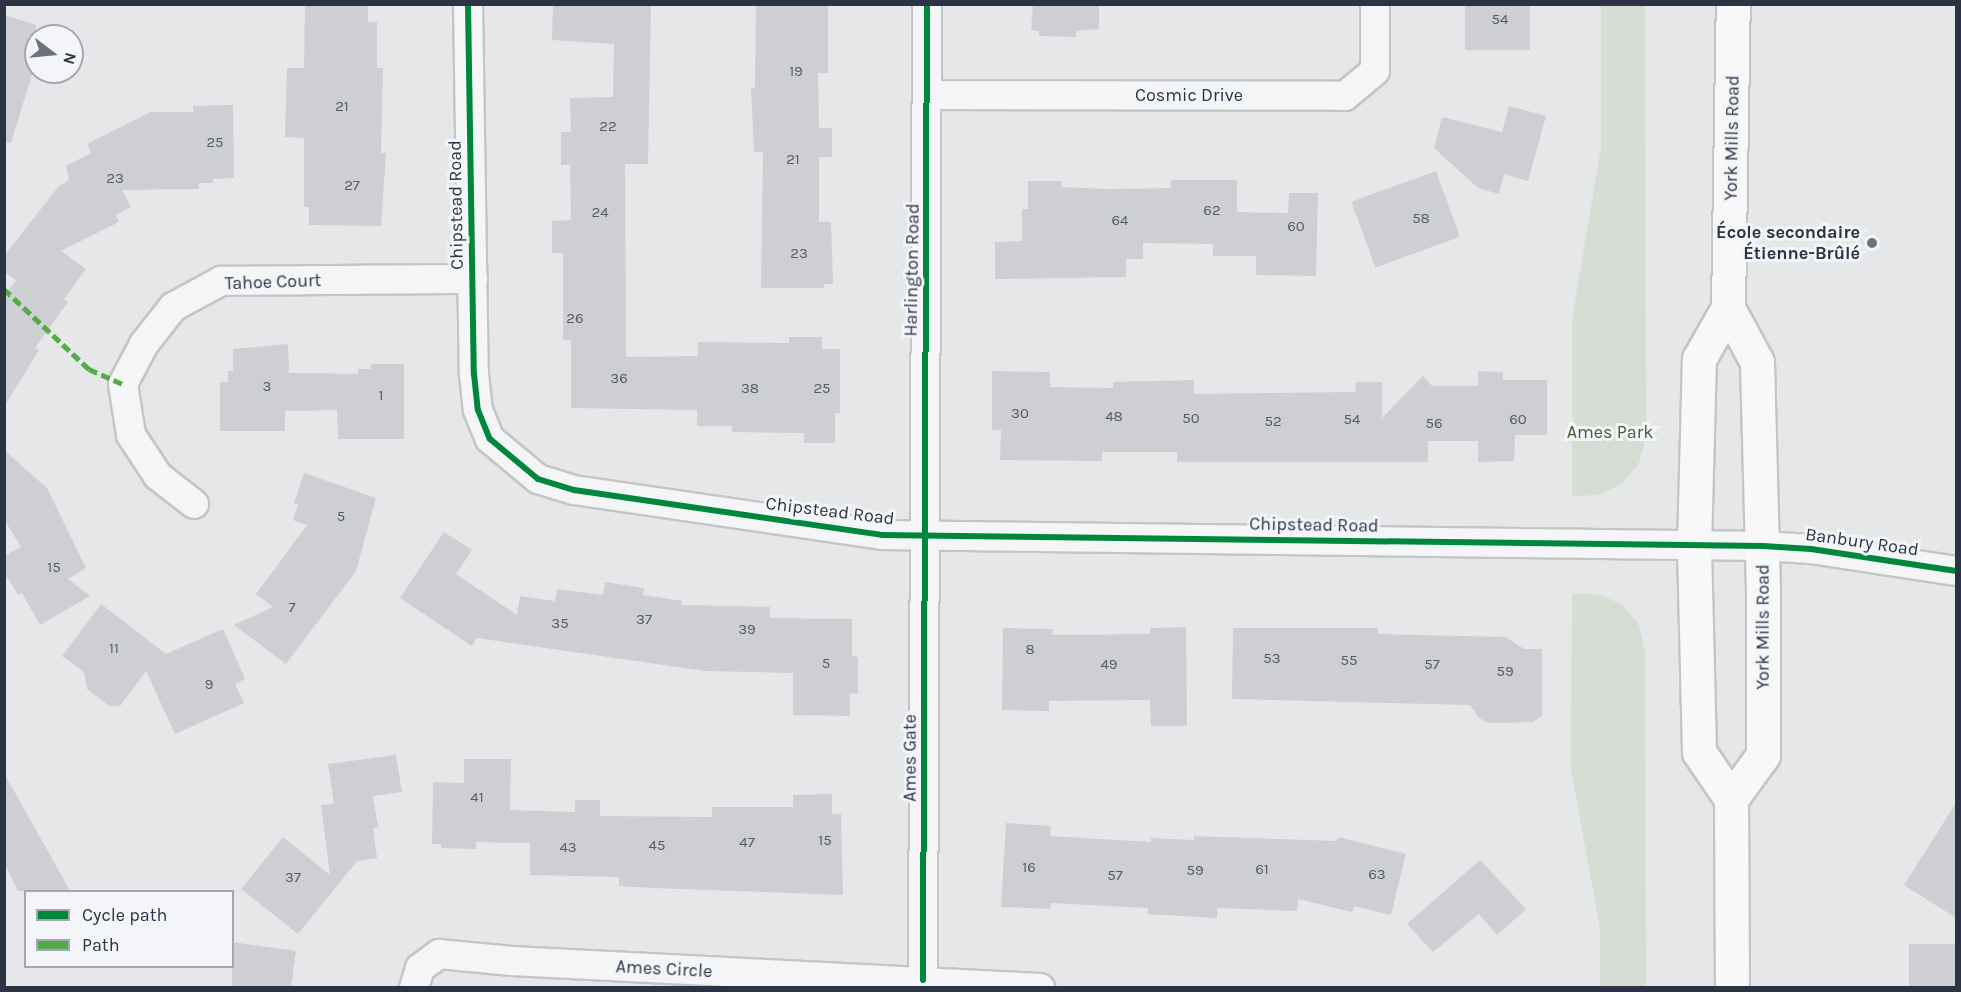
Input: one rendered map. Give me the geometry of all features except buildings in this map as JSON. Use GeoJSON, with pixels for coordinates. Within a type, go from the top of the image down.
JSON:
{"type":"FeatureCollection","features":[{"type":"Feature","properties":{"kind":"main road","name":"York Mills Road"},"geometry":{"type":"LineString","coordinates":[[1728,308],[1757,362],[1763,546],[1763,755],[1731,799],[1699,752],[1694,547],[1699,359],[1728,308],[1732,4]]}},
{"type":"Feature","properties":{"kind":"main road"},"geometry":{"type":"LineString","coordinates":[[1731,799],[1732,987]]}},
{"type":"Feature","properties":{"kind":"street","name":"Chipstead Road"},"geometry":{"type":"LineString","coordinates":[[468,4],[478,410],[490,439],[538,479],[574,490],[882,536],[1763,546]]}},
{"type":"Feature","properties":{"kind":"street","name":"Harlington Road"},"geometry":{"type":"LineString","coordinates":[[926,535],[927,4]]}},
{"type":"Feature","properties":{"kind":"street","name":"Cosmic Drive"},"geometry":{"type":"LineString","coordinates":[[928,95],[1345,96],[1375,71],[1375,4]]}},
{"type":"Feature","properties":{"kind":"street","name":"Tahoe Court"},"geometry":{"type":"LineString","coordinates":[[194,504],[158,476],[131,435],[123,384],[144,345],[173,307],[221,281],[473,279]]}},
{"type":"Feature","properties":{"kind":"street","name":"Ames Gate"},"geometry":{"type":"LineString","coordinates":[[923,980],[926,535]]}},
{"type":"Feature","properties":{"kind":"street","name":"Banbury Road"},"geometry":{"type":"LineString","coordinates":[[1763,546],[1811,549],[1956,571]]}},
{"type":"Feature","properties":{"kind":"street","name":"Ames Circle"},"geometry":{"type":"LineString","coordinates":[[414,987],[420,968],[439,954],[570,964],[1040,987]]}},
{"type":"Feature","properties":{"kind":"green space","name":"Ames Park"},"geometry":{"type":"Polygon","coordinates":[[[1601,5],[1645,5],[1646,437],[1639,463],[1623,483],[1599,495],[1572,496],[1572,320],[1601,147],[1601,5]]]}},
{"type":"Feature","properties":{"kind":"green space"},"geometry":{"type":"Polygon","coordinates":[[[1572,593],[1601,595],[1623,605],[1639,625],[1645,651],[1646,987],[1600,987],[1600,928],[1571,769],[1572,593]]]}},
{"type":"Feature","properties":{"kind":"marked path"},"geometry":{"type":"LineString","coordinates":[[4,289],[89,369],[123,384]]}},
{"type":"Feature","properties":{"kind":"cycle path"},"geometry":{"type":"LineString","coordinates":[[468,4],[474,374],[478,410],[490,439],[538,479],[574,490],[882,535],[1763,546],[1811,549],[1956,571]]}},
{"type":"Feature","properties":{"kind":"cycle path"},"geometry":{"type":"LineString","coordinates":[[923,980],[927,4]]}},
{"type":"Feature","properties":{"kind":"place","name":"École secondaire Étienne-Brûlé"},"geometry":{"type":"Point","coordinates":[1872,243]}}]}
